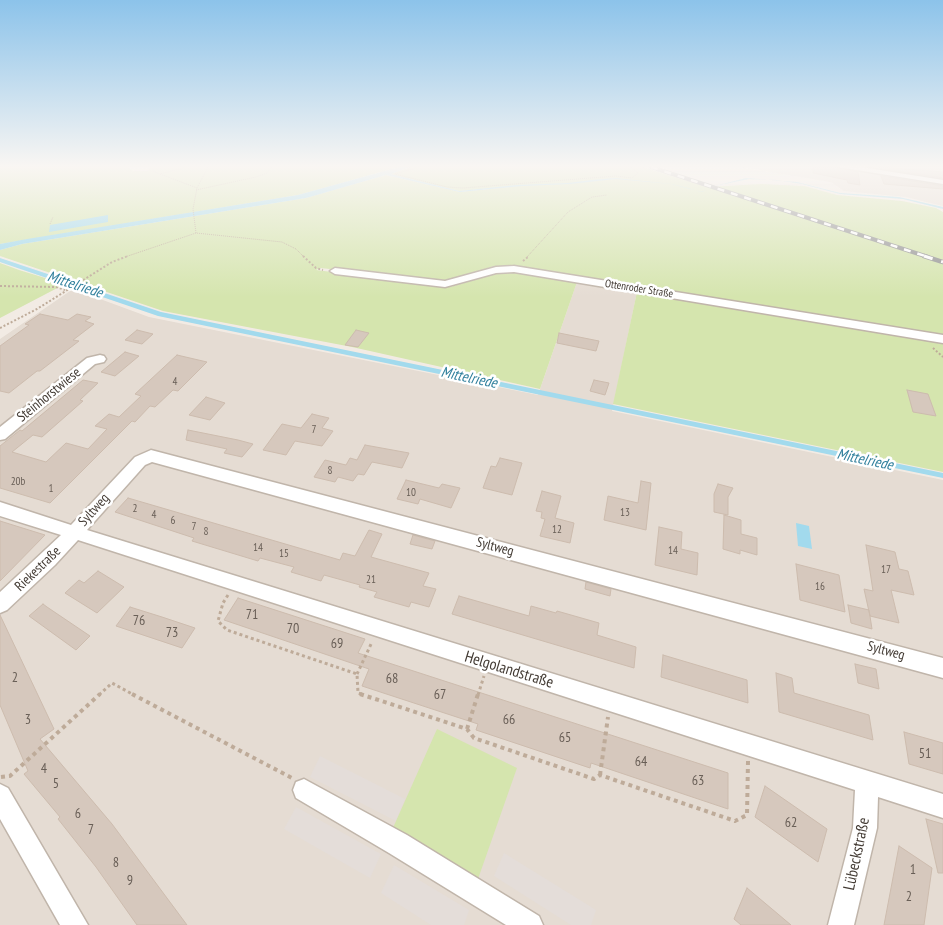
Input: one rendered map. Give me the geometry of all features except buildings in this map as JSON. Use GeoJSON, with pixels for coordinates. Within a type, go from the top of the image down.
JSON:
{"type":"FeatureCollection","features":[{"type":"Feature","properties":{"kind":"street","name":"Ottenroder Straße"},"geometry":{"type":"LineString","coordinates":[[335,271],[450,284],[496,270],[514,269],[943,338]]}},
{"type":"Feature","properties":{"kind":"street","name":"Steinhorstwiese"},"geometry":{"type":"LineString","coordinates":[[0,435],[91,361],[100,359]]}},
{"type":"Feature","properties":{"kind":"street","name":"Syltweg"},"geometry":{"type":"LineString","coordinates":[[74,532],[136,465],[151,456],[943,668]]}},
{"type":"Feature","properties":{"kind":"street"},"geometry":{"type":"LineString","coordinates":[[0,509],[74,532]]}},
{"type":"Feature","properties":{"kind":"street","name":"Helgolandstraße"},"geometry":{"type":"LineString","coordinates":[[74,532],[943,806]]}},
{"type":"Feature","properties":{"kind":"street","name":"Riekestraße"},"geometry":{"type":"LineString","coordinates":[[0,604],[36,573],[74,532]]}},
{"type":"Feature","properties":{"kind":"street","name":"Lübeckstraße"},"geometry":{"type":"LineString","coordinates":[[841,925],[865,828],[867,782]]}},
{"type":"Feature","properties":{"kind":"street"},"geometry":{"type":"LineString","coordinates":[[304,790],[398,844],[530,925]]}},
{"type":"Feature","properties":{"kind":"street"},"geometry":{"type":"LineString","coordinates":[[0,796],[40,869],[75,925]]}},
{"type":"Feature","properties":{"kind":"path"},"geometry":{"type":"LineString","coordinates":[[193,210],[196,233]]}},
{"type":"Feature","properties":{"kind":"path"},"geometry":{"type":"LineString","coordinates":[[514,269],[537,248],[555,224],[571,210]]}},
{"type":"Feature","properties":{"kind":"path"},"geometry":{"type":"LineString","coordinates":[[50,224],[53,217]]}},
{"type":"Feature","properties":{"kind":"path"},"geometry":{"type":"LineString","coordinates":[[0,328],[37,309],[81,280],[125,257],[196,233],[225,237],[259,238],[282,242],[296,249],[316,268],[335,271]]}},
{"type":"Feature","properties":{"kind":"path"},"geometry":{"type":"LineString","coordinates":[[0,286],[56,287],[66,289]]}},
{"type":"Feature","properties":{"kind":"path"},"geometry":{"type":"LineString","coordinates":[[236,584],[222,603],[218,621],[227,630],[357,674]]}},
{"type":"Feature","properties":{"kind":"path"},"geometry":{"type":"LineString","coordinates":[[378,629],[357,674],[358,693],[467,730],[474,738],[594,779],[600,774],[610,701]]}},
{"type":"Feature","properties":{"kind":"path"},"geometry":{"type":"LineString","coordinates":[[467,730],[488,663]]}},
{"type":"Feature","properties":{"kind":"path"},"geometry":{"type":"LineString","coordinates":[[0,777],[10,776],[112,683],[300,782],[304,790]]}},
{"type":"Feature","properties":{"kind":"path"},"geometry":{"type":"LineString","coordinates":[[600,774],[736,821],[747,815],[748,745]]}},
{"type":"Feature","properties":{"kind":"shaded area"},"geometry":{"type":"Polygon","coordinates":[[[577,282],[637,292],[612,411],[943,480],[943,925],[0,925],[0,339],[73,289],[149,317],[538,395],[577,282]]]}},
{"type":"Feature","properties":{"kind":"shaded area"},"geometry":{"type":"Polygon","coordinates":[[[320,756],[405,799],[396,821],[310,777],[320,756]]]}},
{"type":"Feature","properties":{"kind":"shaded area"},"geometry":{"type":"Polygon","coordinates":[[[296,807],[381,854],[370,878],[284,829],[296,807]]]}},
{"type":"Feature","properties":{"kind":"shaded area"},"geometry":{"type":"Polygon","coordinates":[[[504,853],[596,910],[591,925],[571,925],[494,876],[504,853]]]}},
{"type":"Feature","properties":{"kind":"shaded area"},"geometry":{"type":"Polygon","coordinates":[[[394,865],[469,910],[464,925],[431,925],[381,893],[394,865]]]}},
{"type":"Feature","properties":{"kind":"green space"},"geometry":{"type":"Polygon","coordinates":[[[0,210],[206,210],[0,244],[0,210]]]}},
{"type":"Feature","properties":{"kind":"green space"},"geometry":{"type":"Polygon","coordinates":[[[231,210],[940,210],[943,212],[943,335],[515,266],[494,266],[449,281],[320,268],[316,270],[450,287],[499,273],[513,272],[577,282],[540,389],[352,347],[163,311],[0,256],[0,250],[22,244],[231,210]]]}},
{"type":"Feature","properties":{"kind":"green space"},"geometry":{"type":"Polygon","coordinates":[[[0,263],[19,270],[65,284],[0,318],[0,263]]]}},
{"type":"Feature","properties":{"kind":"green space"},"geometry":{"type":"Polygon","coordinates":[[[637,292],[943,342],[943,472],[613,404],[637,292]]]}},
{"type":"Feature","properties":{"kind":"green space"},"geometry":{"type":"Polygon","coordinates":[[[437,729],[517,768],[478,879],[392,830],[437,729]]]}},
{"type":"Feature","properties":{"kind":"water"},"geometry":{"type":"Polygon","coordinates":[[[205,210],[231,210],[22,244],[0,250],[0,244],[205,210]]]}},
{"type":"Feature","properties":{"kind":"water"},"geometry":{"type":"Polygon","coordinates":[[[108,215],[108,222],[49,232],[50,225],[108,215]]]}},
{"type":"Feature","properties":{"kind":"water","name":"Mittelriede"},"geometry":{"type":"Polygon","coordinates":[[[0,258],[161,312],[943,473],[943,478],[158,316],[0,262],[0,258]]]}},
{"type":"Feature","properties":{"kind":"water"},"geometry":{"type":"Polygon","coordinates":[[[796,523],[809,526],[812,549],[798,546],[796,523]]]}},
{"type":"Feature","properties":{"kind":"railway"},"geometry":{"type":"LineString","coordinates":[[784,210],[928,257]]}},
{"type":"Feature","properties":{"kind":"railway"},"geometry":{"type":"LineString","coordinates":[[924,256],[943,262]]}}]}
